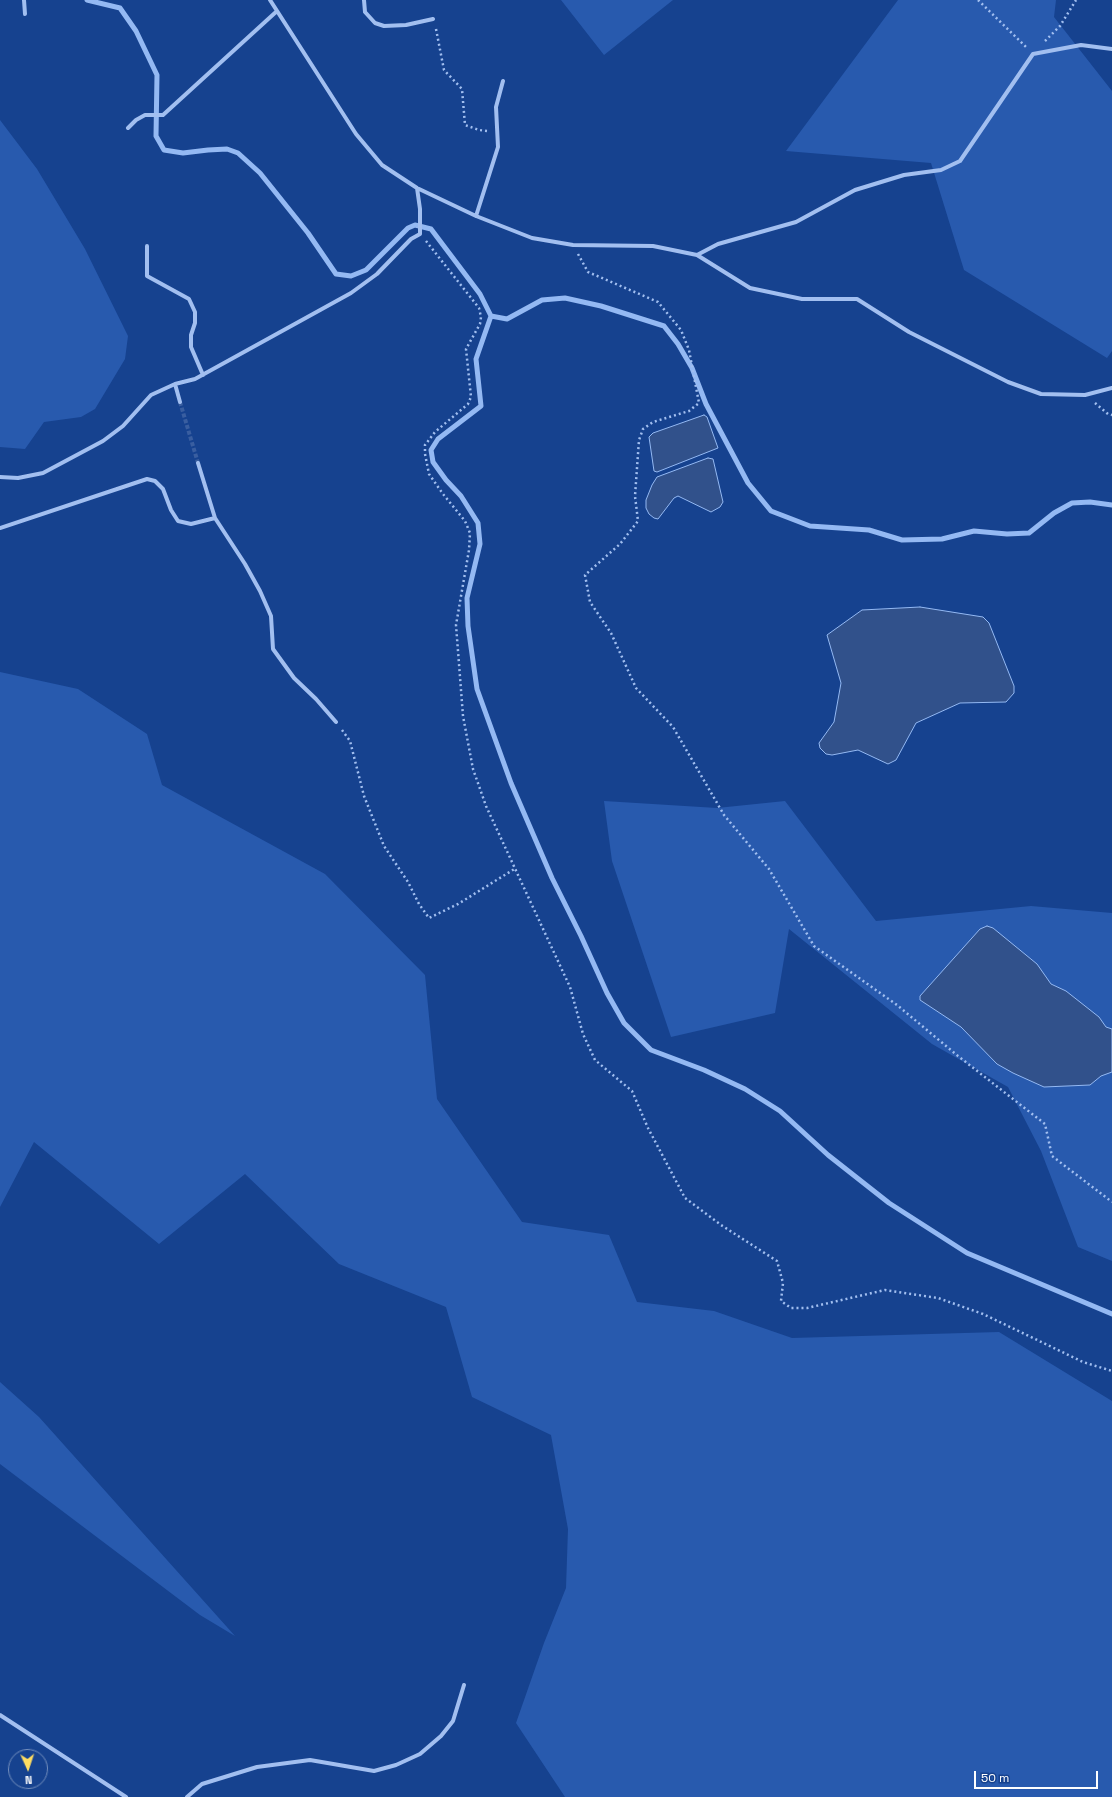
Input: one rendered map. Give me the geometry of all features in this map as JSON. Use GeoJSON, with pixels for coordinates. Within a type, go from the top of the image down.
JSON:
{"type":"FeatureCollection","features":[{"type":"Feature","properties":{"kind":"street"},"geometry":{"type":"LineString","coordinates":[[24,0],[25,14]]}},
{"type":"Feature","properties":{"kind":"street"},"geometry":{"type":"LineString","coordinates":[[270,0],[359,139],[382,166],[417,188],[476,216],[532,238],[573,245],[653,246],[697,255],[750,288],[802,300],[857,298],[909,332],[1008,382],[1041,394],[1085,395],[1112,388]]}},
{"type":"Feature","properties":{"kind":"street"},"geometry":{"type":"LineString","coordinates":[[364,0],[366,12],[375,23],[384,26],[406,25],[433,19]]}},
{"type":"Feature","properties":{"kind":"street"},"geometry":{"type":"LineString","coordinates":[[128,128],[136,120],[145,115],[164,115],[277,11]]}},
{"type":"Feature","properties":{"kind":"street"},"geometry":{"type":"LineString","coordinates":[[697,255],[718,244],[796,222],[855,190],[904,175],[941,170],[960,161],[1033,54],[1081,45],[1112,49]]}},
{"type":"Feature","properties":{"kind":"street"},"geometry":{"type":"LineString","coordinates":[[476,216],[498,147],[496,107],[503,81]]}},
{"type":"Feature","properties":{"kind":"street"},"geometry":{"type":"LineString","coordinates":[[0,477],[18,478],[43,473],[103,441],[123,426],[151,395],[175,384],[195,379],[203,375],[351,293],[377,274],[411,239],[420,234],[420,208],[417,188]]}},
{"type":"Feature","properties":{"kind":"street"},"geometry":{"type":"LineString","coordinates":[[147,246],[147,276],[189,299],[195,312],[195,323],[191,335],[191,348],[203,375]]}},
{"type":"Feature","properties":{"kind":"street"},"geometry":{"type":"LineString","coordinates":[[175,384],[180,402]]}},
{"type":"Feature","properties":{"kind":"street"},"geometry":{"type":"LineString","coordinates":[[198,463],[215,518],[245,564],[260,591],[271,616],[273,649],[294,678],[316,699],[336,722]]}},
{"type":"Feature","properties":{"kind":"street"},"geometry":{"type":"LineString","coordinates":[[0,528],[147,479],[155,481],[163,489],[171,510],[178,521],[191,524],[215,518]]}},
{"type":"Feature","properties":{"kind":"street"},"geometry":{"type":"LineString","coordinates":[[187,1797],[202,1784],[257,1767],[310,1760],[374,1771],[396,1765],[420,1754],[441,1736],[452,1721],[464,1685]]}},
{"type":"Feature","properties":{"kind":"street"},"geometry":{"type":"LineString","coordinates":[[0,1715],[126,1797]]}},
{"type":"Feature","properties":{"kind":"path"},"geometry":{"type":"LineString","coordinates":[[978,0],[1033,54],[1060,26],[1076,0]]}},
{"type":"Feature","properties":{"kind":"path"},"geometry":{"type":"LineString","coordinates":[[433,19],[444,70],[462,89],[465,125],[478,130],[497,132]]}},
{"type":"Feature","properties":{"kind":"path"},"geometry":{"type":"LineString","coordinates":[[420,234],[479,308],[480,317],[480,324],[466,349],[465,356],[471,397],[468,404],[435,432],[425,445],[424,454],[430,474],[443,494],[465,521],[470,533],[469,550],[456,625],[463,716],[473,769],[486,806],[570,987],[583,1034],[595,1060],[632,1091],[648,1128],[685,1198],[721,1225],[777,1261],[783,1283],[781,1301],[791,1308],[807,1308],[885,1290],[938,1298],[983,1314],[1083,1362],[1112,1371]]}},
{"type":"Feature","properties":{"kind":"path"},"geometry":{"type":"LineString","coordinates":[[573,245],[588,272],[658,302],[681,330],[689,350],[699,403],[689,411],[654,422],[643,429],[639,440],[635,496],[638,521],[620,544],[585,575],[590,602],[612,633],[636,688],[673,727],[724,815],[769,869],[814,946],[897,1005],[958,1056],[1045,1124],[1052,1156],[1112,1202]]}},
{"type":"Feature","properties":{"kind":"path"},"geometry":{"type":"LineString","coordinates":[[1085,395],[1108,414],[1112,415]]}},
{"type":"Feature","properties":{"kind":"path"},"geometry":{"type":"LineString","coordinates":[[336,722],[350,741],[364,796],[384,846],[408,882],[419,904],[429,918],[458,904],[516,868]]}},
{"type":"Feature","properties":{"kind":"shaded area"},"geometry":{"type":"Polygon","coordinates":[[[561,0],[673,0],[604,55],[561,0]]]}},
{"type":"Feature","properties":{"kind":"shaded area"},"geometry":{"type":"Polygon","coordinates":[[[898,0],[1056,0],[1054,17],[1112,91],[1112,351],[1107,358],[964,270],[931,163],[786,151],[898,0]]]}},
{"type":"Feature","properties":{"kind":"shaded area"},"geometry":{"type":"Polygon","coordinates":[[[0,120],[37,169],[85,249],[128,336],[125,359],[95,409],[81,417],[44,422],[25,449],[0,447],[0,120]]]}},
{"type":"Feature","properties":{"kind":"shaded area"},"geometry":{"type":"Polygon","coordinates":[[[704,415],[707,417],[718,448],[657,472],[654,471],[649,437],[653,433],[704,415]]]}},
{"type":"Feature","properties":{"kind":"shaded area"},"geometry":{"type":"Polygon","coordinates":[[[708,458],[713,459],[723,502],[720,507],[711,512],[678,496],[674,498],[658,519],[649,514],[646,508],[646,500],[657,477],[708,458]]]}},
{"type":"Feature","properties":{"kind":"shaded area"},"geometry":{"type":"Polygon","coordinates":[[[920,607],[983,617],[989,623],[1014,686],[1014,693],[1006,702],[960,703],[916,723],[896,760],[888,764],[858,750],[832,755],[826,754],[820,748],[819,743],[834,722],[841,683],[827,635],[862,610],[920,607]]]}},
{"type":"Feature","properties":{"kind":"shaded area"},"geometry":{"type":"Polygon","coordinates":[[[0,672],[78,689],[147,734],[162,785],[325,874],[425,975],[437,1099],[522,1222],[609,1235],[637,1302],[714,1311],[792,1338],[999,1332],[1112,1401],[1112,1797],[565,1797],[516,1723],[544,1643],[566,1588],[568,1529],[551,1435],[472,1397],[446,1307],[339,1264],[245,1174],[159,1244],[34,1142],[0,1207],[0,672]]]}},
{"type":"Feature","properties":{"kind":"shaded area"},"geometry":{"type":"Polygon","coordinates":[[[604,801],[717,808],[785,801],[876,921],[1031,906],[1112,913],[1112,1261],[1078,1247],[1041,1151],[1008,1087],[932,1044],[789,929],[775,1013],[671,1037],[612,861],[604,801]]]}},
{"type":"Feature","properties":{"kind":"shaded area"},"geometry":{"type":"Polygon","coordinates":[[[987,926],[993,928],[1037,964],[1051,984],[1066,991],[1099,1017],[1106,1027],[1112,1029],[1112,1072],[1101,1076],[1090,1085],[1044,1087],[997,1064],[961,1027],[920,1000],[920,996],[980,929],[987,926]]]}},
{"type":"Feature","properties":{"kind":"shaded area"},"geometry":{"type":"Polygon","coordinates":[[[0,1382],[39,1417],[235,1636],[200,1615],[0,1464],[0,1382]]]}},
{"type":"Feature","properties":{"kind":"waterway"},"geometry":{"type":"LineString","coordinates":[[87,0],[120,8],[136,31],[157,75],[156,136],[164,150],[183,153],[227,149],[238,153],[260,173],[308,233],[336,274],[351,276],[366,270],[408,228],[415,225],[431,229],[480,294],[491,316],[476,359],[481,406],[438,439],[431,450],[433,462],[446,480],[461,496],[478,523],[480,544],[467,598],[468,626],[477,689],[511,783],[552,878],[607,993],[624,1023],[651,1050],[704,1070],[745,1089],[780,1111],[828,1155],[889,1203],[967,1253],[1112,1314]]}},
{"type":"Feature","properties":{"kind":"waterway"},"geometry":{"type":"LineString","coordinates":[[491,316],[507,319],[542,300],[565,298],[601,306],[664,326],[678,344],[692,368],[706,404],[748,483],[771,511],[810,526],[869,530],[902,540],[942,539],[974,531],[1007,534],[1029,533],[1054,513],[1072,503],[1090,502],[1112,505]]}},
{"type":"Feature","properties":{"kind":"tunnel"},"geometry":{"type":"LineString","coordinates":[[180,402],[198,463]]}}]}
